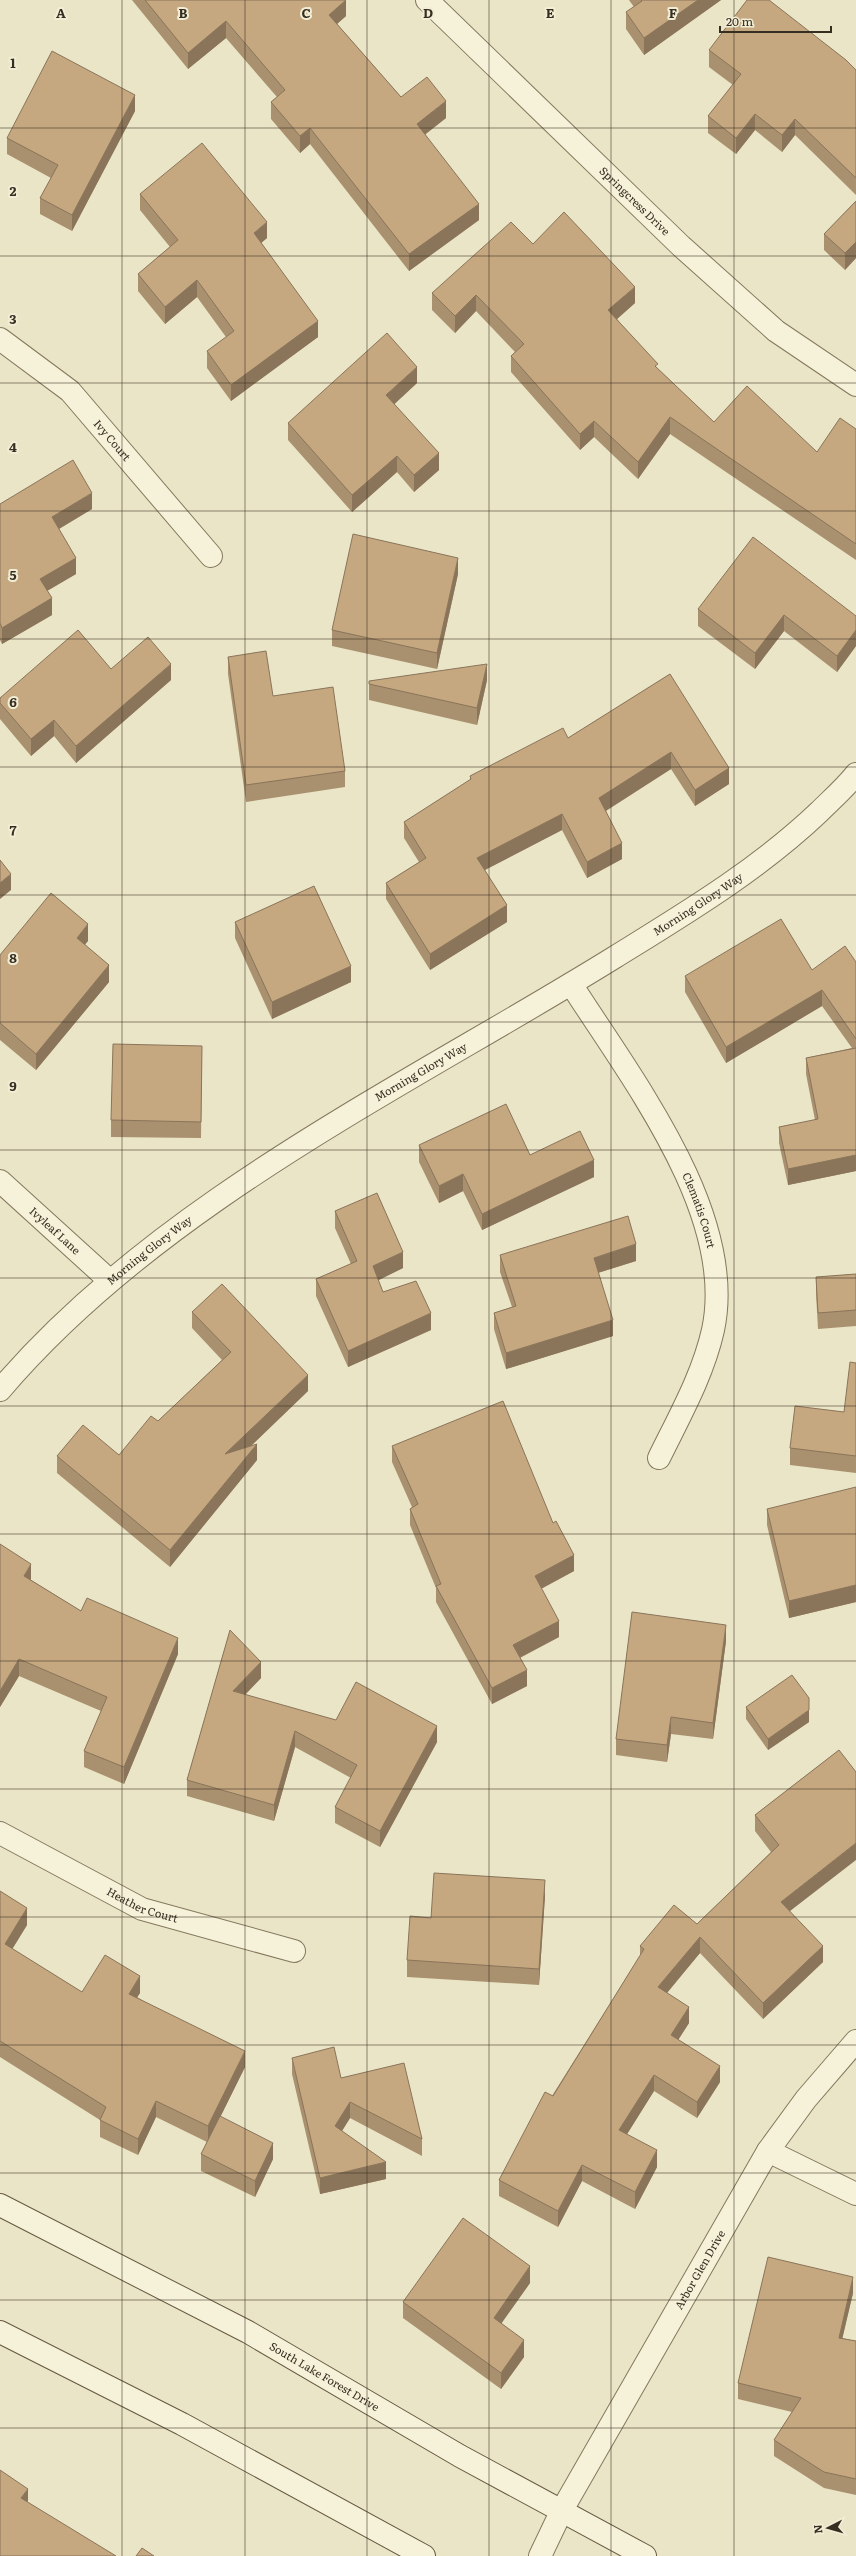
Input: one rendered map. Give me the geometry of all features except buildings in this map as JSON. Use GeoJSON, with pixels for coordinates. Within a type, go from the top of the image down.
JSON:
{"type":"FeatureCollection","features":[{"type":"Feature","properties":{"kind":"street","name":"Springcress Drive"},"geometry":{"type":"LineString","coordinates":[[428,0],[681,246],[776,331],[856,385]]}},
{"type":"Feature","properties":{"kind":"street","name":"Ivy Court"},"geometry":{"type":"LineString","coordinates":[[0,339],[70,392],[211,556]]}},
{"type":"Feature","properties":{"kind":"street","name":"Morning Glory Way"},"geometry":{"type":"LineString","coordinates":[[0,1390],[31,1354],[109,1280],[236,1187],[273,1163],[571,984],[710,898],[783,845],[856,774]]}},
{"type":"Feature","properties":{"kind":"street","name":"Clematis Court"},"geometry":{"type":"LineString","coordinates":[[571,984],[652,1110],[691,1184],[710,1237],[718,1288],[713,1329],[704,1360],[691,1393],[659,1458]]}},
{"type":"Feature","properties":{"kind":"street","name":"Ivyleaf Lane"},"geometry":{"type":"LineString","coordinates":[[0,1181],[109,1280]]}},
{"type":"Feature","properties":{"kind":"street","name":"Heather Court"},"geometry":{"type":"LineString","coordinates":[[0,1834],[142,1909],[294,1951]]}},
{"type":"Feature","properties":{"kind":"street","name":"Arbor Glen Drive"},"geometry":{"type":"LineString","coordinates":[[540,2556],[562,2510],[768,2151],[806,2099],[856,2041]]}},
{"type":"Feature","properties":{"kind":"street"},"geometry":{"type":"LineString","coordinates":[[768,2151],[856,2194]]}},
{"type":"Feature","properties":{"kind":"street","name":"South Lake Forest Drive"},"geometry":{"type":"LineString","coordinates":[[0,2205],[248,2332],[460,2456],[645,2556]]}},
{"type":"Feature","properties":{"kind":"street"},"geometry":{"type":"LineString","coordinates":[[0,2332],[182,2424],[424,2556]]}}]}
